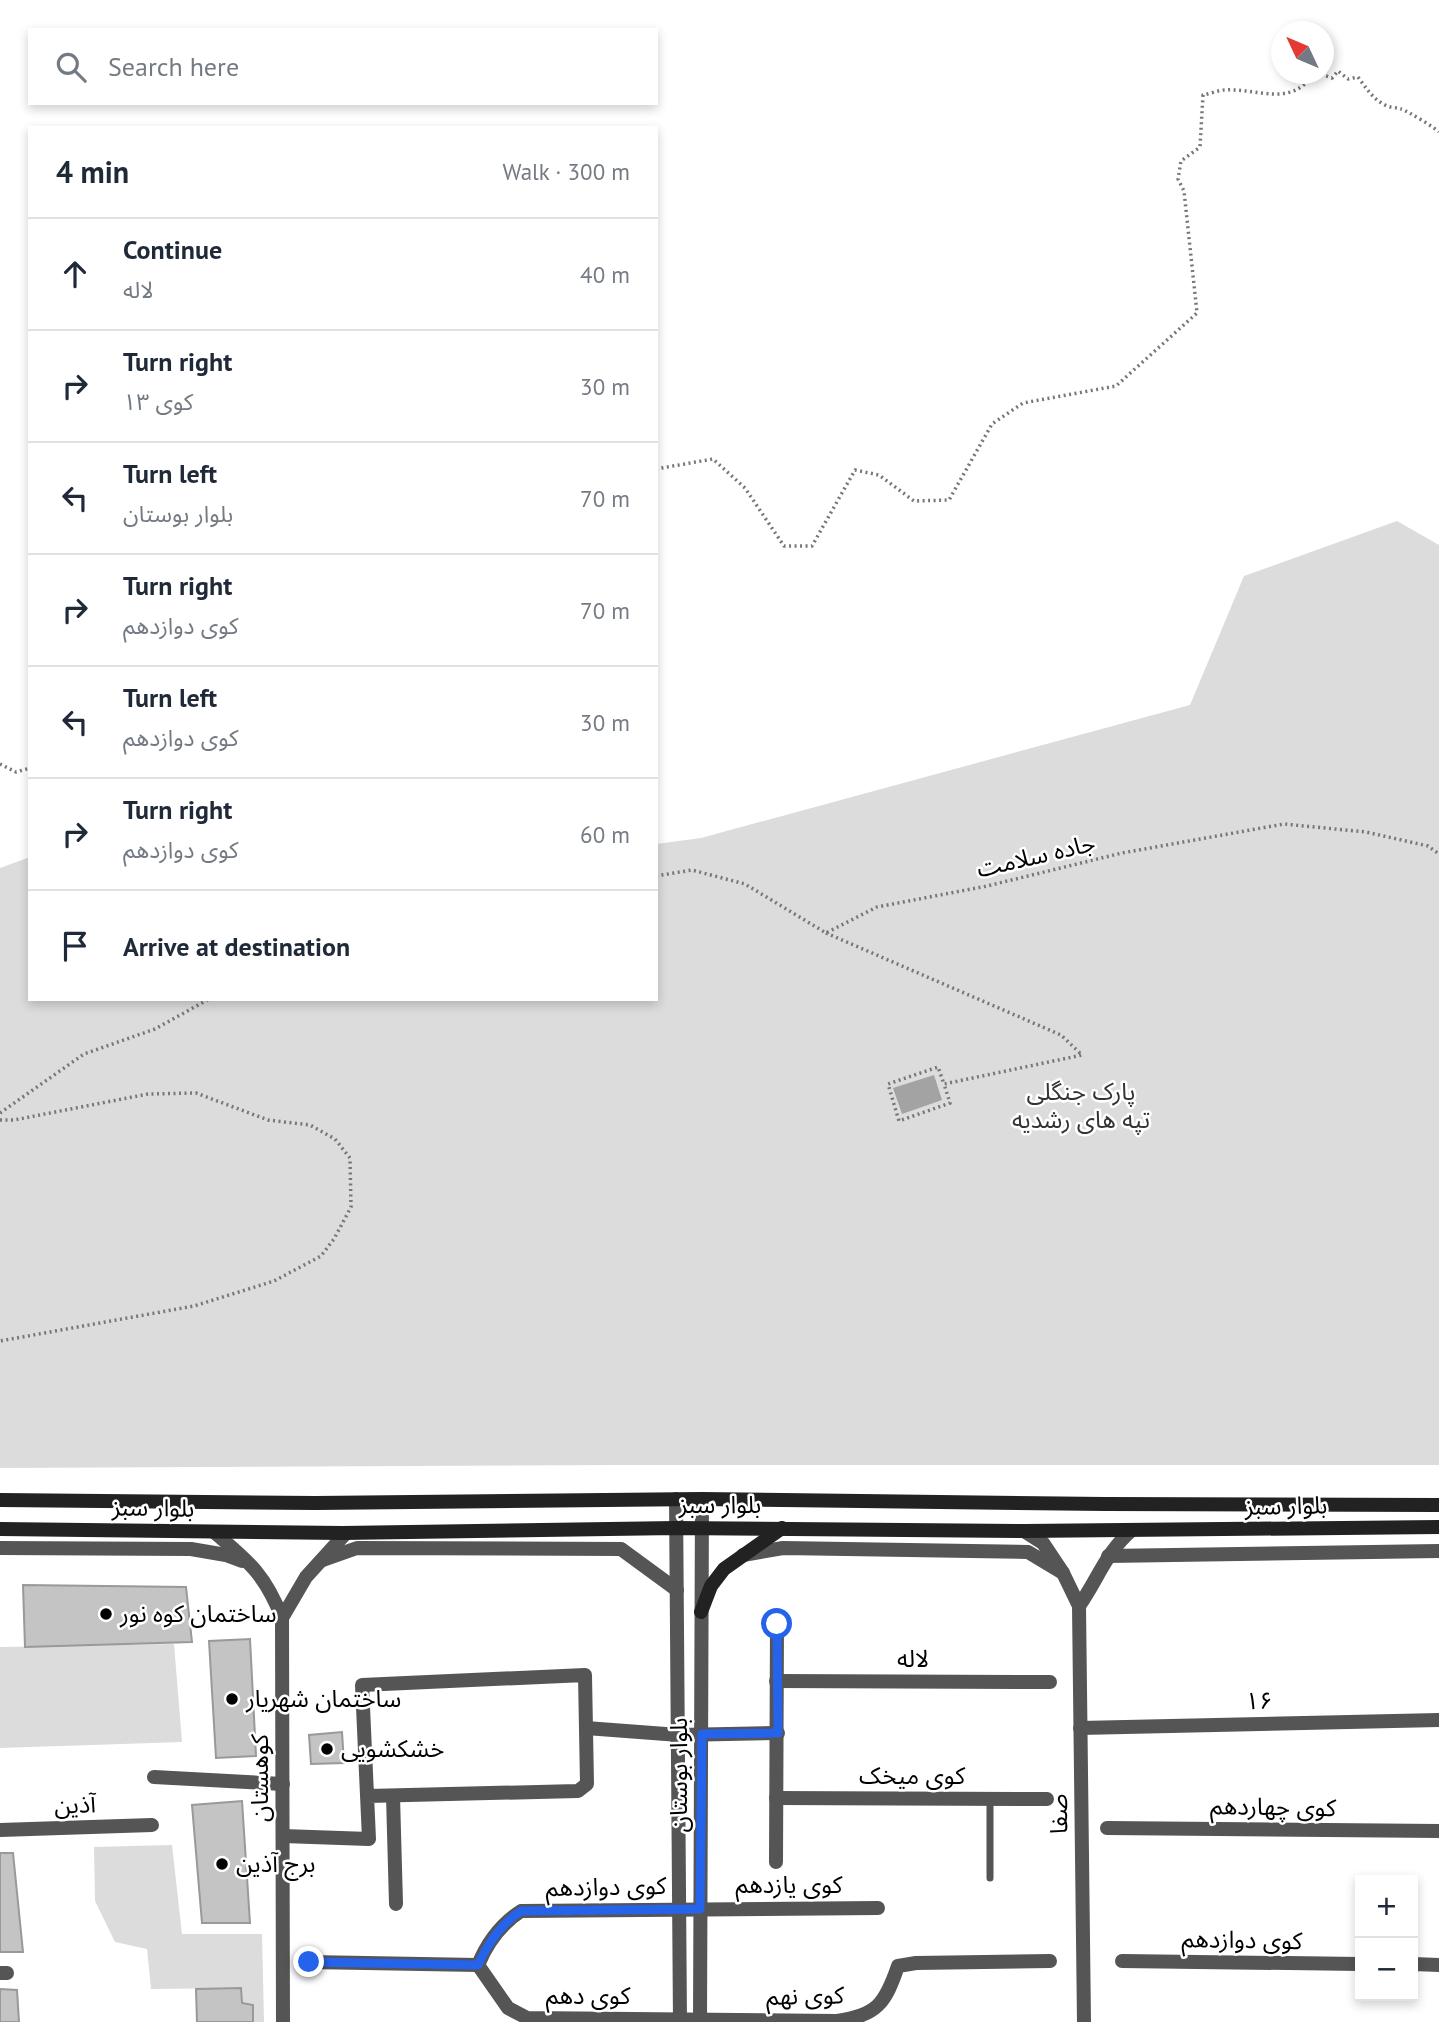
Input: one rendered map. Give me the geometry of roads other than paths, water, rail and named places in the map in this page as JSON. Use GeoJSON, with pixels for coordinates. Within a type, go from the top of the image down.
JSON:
{"type":"FeatureCollection","features":[{"type":"Feature","properties":{"kind":"main road","name":"بلوار سبز"},"geometry":{"type":"LineString","coordinates":[[0,1500],[315,1503],[702,1499],[1439,1505]]}},
{"type":"Feature","properties":{"kind":"main road","name":"بلوار سبز"},"geometry":{"type":"LineString","coordinates":[[0,1529],[346,1533],[676,1528],[1024,1531],[1439,1527]]}},
{"type":"Feature","properties":{"kind":"main road"},"geometry":{"type":"LineString","coordinates":[[701,1612],[711,1586],[724,1569],[782,1528]]}},
{"type":"Feature","properties":{"kind":"street","name":"بلوار بوستان"},"geometry":{"type":"LineString","coordinates":[[676,1499],[680,2021]]}},
{"type":"Feature","properties":{"kind":"street","name":"بلوار بوستان"},"geometry":{"type":"LineString","coordinates":[[700,2020],[702,1499]]}},
{"type":"Feature","properties":{"kind":"street"},"geometry":{"type":"LineString","coordinates":[[1079,1606],[1108,1556],[1118,1542],[1132,1530]]}},
{"type":"Feature","properties":{"kind":"street"},"geometry":{"type":"LineString","coordinates":[[214,1531],[255,1567],[274,1597],[282,1618]]}},
{"type":"Feature","properties":{"kind":"street"},"geometry":{"type":"LineString","coordinates":[[1024,1531],[1043,1542],[1063,1573],[1079,1606]]}},
{"type":"Feature","properties":{"kind":"street"},"geometry":{"type":"LineString","coordinates":[[282,1618],[306,1577],[346,1533]]}},
{"type":"Feature","properties":{"kind":"street"},"geometry":{"type":"LineString","coordinates":[[0,1548],[191,1549],[226,1555],[255,1567]]}},
{"type":"Feature","properties":{"kind":"street"},"geometry":{"type":"LineString","coordinates":[[323,1560],[357,1548],[621,1549],[677,1590]]}},
{"type":"Feature","properties":{"kind":"street"},"geometry":{"type":"LineString","coordinates":[[743,1555],[783,1548],[1028,1552],[1063,1573]]}},
{"type":"Feature","properties":{"kind":"street"},"geometry":{"type":"LineString","coordinates":[[1108,1556],[1439,1551]]}},
{"type":"Feature","properties":{"kind":"street","name":"صفا"},"geometry":{"type":"LineString","coordinates":[[1079,1606],[1084,2022]]}},
{"type":"Feature","properties":{"kind":"street","name":"کوهستان"},"geometry":{"type":"LineString","coordinates":[[282,1618],[283,2022]]}},
{"type":"Feature","properties":{"kind":"street"},"geometry":{"type":"LineString","coordinates":[[776,1862],[777,1624]]}},
{"type":"Feature","properties":{"kind":"street"},"geometry":{"type":"LineString","coordinates":[[283,1836],[369,1839],[362,1685],[585,1675],[587,1784],[578,1791],[368,1796]]}},
{"type":"Feature","properties":{"kind":"street","name":"لاله"},"geometry":{"type":"LineString","coordinates":[[776,1681],[1050,1682]]}},
{"type":"Feature","properties":{"kind":"street","name":"۱۶"},"geometry":{"type":"LineString","coordinates":[[1080,1728],[1439,1720]]}},
{"type":"Feature","properties":{"kind":"street"},"geometry":{"type":"LineString","coordinates":[[586,1728],[679,1735],[778,1733]]}},
{"type":"Feature","properties":{"kind":"street"},"geometry":{"type":"LineString","coordinates":[[154,1777],[283,1784]]}},
{"type":"Feature","properties":{"kind":"street"},"geometry":{"type":"LineString","coordinates":[[393,1796],[396,1904]]}},
{"type":"Feature","properties":{"kind":"street","name":"کوی میخک"},"geometry":{"type":"LineString","coordinates":[[776,1798],[1048,1800]]}},
{"type":"Feature","properties":{"kind":"street","name":"آذین"},"geometry":{"type":"LineString","coordinates":[[0,1830],[152,1825]]}},
{"type":"Feature","properties":{"kind":"street","name":"کوی چهاردهم"},"geometry":{"type":"LineString","coordinates":[[1107,1828],[1439,1831]]}},
{"type":"Feature","properties":{"kind":"street","name":"کوی یازدهم"},"geometry":{"type":"LineString","coordinates":[[679,1909],[878,1908]]}},
{"type":"Feature","properties":{"kind":"street","name":"کوی دوازدهم"},"geometry":{"type":"LineString","coordinates":[[478,1965],[506,1921],[521,1911],[679,1909]]}},
{"type":"Feature","properties":{"kind":"street","name":"کوی نهم"},"geometry":{"type":"LineString","coordinates":[[700,2020],[837,2021],[857,2018],[869,2015],[889,1992],[898,1966],[916,1963],[1050,1961]]}},
{"type":"Feature","properties":{"kind":"street","name":"کوی دوازدهم"},"geometry":{"type":"LineString","coordinates":[[1122,1961],[1355,1964]]}},
{"type":"Feature","properties":{"kind":"street"},"geometry":{"type":"LineString","coordinates":[[309,1962],[478,1965]]}},
{"type":"Feature","properties":{"kind":"street"},"geometry":{"type":"LineString","coordinates":[[1418,1964],[1439,1965]]}},
{"type":"Feature","properties":{"kind":"street","name":"کوی دهم"},"geometry":{"type":"LineString","coordinates":[[478,1965],[508,2008],[527,2018],[700,2020]]}},
{"type":"Feature","properties":{"kind":"lane"},"geometry":{"type":"LineString","coordinates":[[990,1799],[990,1878]]}},
{"type":"Feature","properties":{"kind":"place","name":"ساختمان کوه نور"},"geometry":{"type":"Point","coordinates":[106,1614]}},
{"type":"Feature","properties":{"kind":"place","name":"ساختمان شهریار"},"geometry":{"type":"Point","coordinates":[232,1699]}},
{"type":"Feature","properties":{"kind":"place","name":"خشکشویی"},"geometry":{"type":"Point","coordinates":[327,1749]}},
{"type":"Feature","properties":{"kind":"place","name":"برج آذین"},"geometry":{"type":"Point","coordinates":[222,1864]}},
{"type":"Feature","properties":{"kind":"park label","name":"پارک جنگلی تپه های رشدیه"},"geometry":{"type":"Point","coordinates":[1081,1106]}}]}
